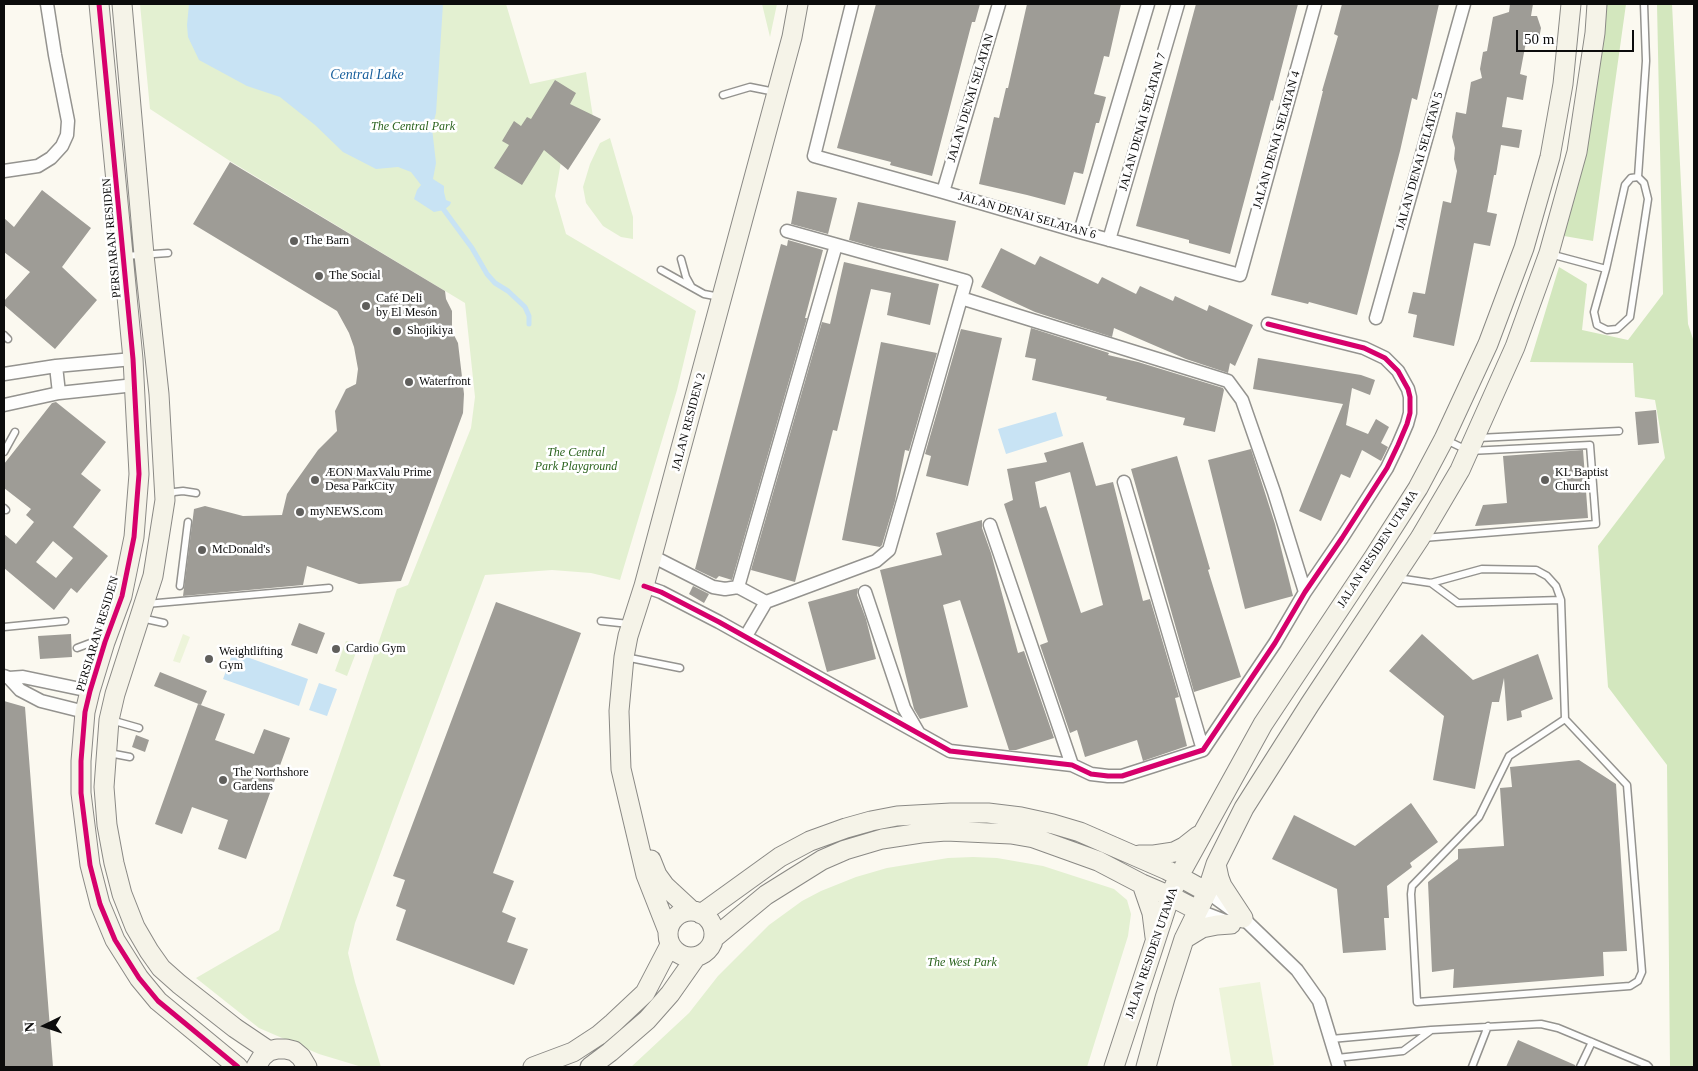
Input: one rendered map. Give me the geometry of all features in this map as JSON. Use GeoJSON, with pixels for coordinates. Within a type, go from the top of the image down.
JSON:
{"type":"FeatureCollection","features":[{"type":"Feature","properties":{"kind":"street"},"geometry":{"type":"LineString","coordinates":[[4,171],[38,166],[51,158],[62,146],[67,134],[68,120],[55,54],[48,4]]}},
{"type":"Feature","properties":{"kind":"street","name":"PERSIARAN RESIDEN"},"geometry":{"type":"LineString","coordinates":[[99,4],[133,359],[139,474],[134,537],[122,596],[105,642],[90,691],[86,712],[80,760],[90,865],[100,904],[115,940],[139,978],[158,1000],[238,1067]]}},
{"type":"Feature","properties":{"kind":"street"},"geometry":{"type":"LineString","coordinates":[[122,4],[144,255],[159,394],[165,500],[153,576],[115,694],[109,720],[104,787],[107,825],[122,894],[135,927],[161,968],[235,1028],[269,1051]]}},
{"type":"Feature","properties":{"kind":"street","name":"JALAN RESIDEN 2"},"geometry":{"type":"LineString","coordinates":[[669,938],[646,875],[621,770],[619,711],[624,657],[628,636],[644,586],[792,37],[798,4]]}},
{"type":"Feature","properties":{"kind":"street","name":"JALAN DENAI SELATAN 6"},"geometry":{"type":"LineString","coordinates":[[852,4],[814,156],[1080,232],[1240,275]]}},
{"type":"Feature","properties":{"kind":"street","name":"JALAN DENAI SELATAN"},"geometry":{"type":"LineString","coordinates":[[943,192],[999,4]]}},
{"type":"Feature","properties":{"kind":"street"},"geometry":{"type":"LineString","coordinates":[[1080,232],[1148,4]]}},
{"type":"Feature","properties":{"kind":"street","name":"JALAN DENAI SELATAN 7"},"geometry":{"type":"LineString","coordinates":[[1109,240],[1178,4]]}},
{"type":"Feature","properties":{"kind":"street","name":"JALAN DENAI SELATAN 4"},"geometry":{"type":"LineString","coordinates":[[1240,275],[1315,4]]}},
{"type":"Feature","properties":{"kind":"street","name":"JALAN DENAI SELATAN 5"},"geometry":{"type":"LineString","coordinates":[[1376,318],[1464,4]]}},
{"type":"Feature","properties":{"kind":"street","name":"JALAN RESIDEN UTAMA"},"geometry":{"type":"LineString","coordinates":[[1114,1067],[1170,896],[1179,876],[1263,724],[1418,488],[1444,439],[1488,344],[1505,303],[1524,248],[1550,157],[1563,84],[1571,4]]}},
{"type":"Feature","properties":{"kind":"street","name":"JALAN RESIDEN UTAMA"},"geometry":{"type":"LineString","coordinates":[[1146,1067],[1184,939],[1206,892],[1216,864],[1256,786],[1420,538],[1460,470],[1515,348],[1549,253],[1577,152],[1595,33],[1597,4]]}},
{"type":"Feature","properties":{"kind":"street"},"geometry":{"type":"LineString","coordinates":[[746,636],[766,602],[876,561],[889,550],[966,282],[787,231]]}},
{"type":"Feature","properties":{"kind":"street"},"geometry":{"type":"LineString","coordinates":[[738,587],[836,245]]}},
{"type":"Feature","properties":{"kind":"street"},"geometry":{"type":"LineString","coordinates":[[961,298],[1228,381],[1236,390],[1245,407],[1305,592]]}},
{"type":"Feature","properties":{"kind":"street"},"geometry":{"type":"LineString","coordinates":[[644,586],[684,603],[746,636],[950,751],[1072,765],[1091,774],[1122,776],[1203,750],[1275,643],[1305,592],[1387,468],[1410,413],[1410,397],[1406,384],[1398,371],[1379,353],[1268,324]]}},
{"type":"Feature","properties":{"kind":"street"},"geometry":{"type":"LineString","coordinates":[[4,374],[56,366],[133,359]]}},
{"type":"Feature","properties":{"kind":"street"},"geometry":{"type":"LineString","coordinates":[[56,366],[59,393]]}},
{"type":"Feature","properties":{"kind":"street"},"geometry":{"type":"LineString","coordinates":[[4,405],[59,393],[135,385]]}},
{"type":"Feature","properties":{"kind":"street"},"geometry":{"type":"LineString","coordinates":[[1124,482],[1203,750]]}},
{"type":"Feature","properties":{"kind":"street"},"geometry":{"type":"LineString","coordinates":[[990,525],[1072,765]]}},
{"type":"Feature","properties":{"kind":"street"},"geometry":{"type":"LineString","coordinates":[[652,556],[714,586],[725,589],[738,587],[766,602]]}},
{"type":"Feature","properties":{"kind":"street"},"geometry":{"type":"LineString","coordinates":[[1374,557],[1395,575]]}},
{"type":"Feature","properties":{"kind":"street"},"geometry":{"type":"LineString","coordinates":[[865,592],[904,708],[918,733]]}},
{"type":"Feature","properties":{"kind":"street"},"geometry":{"type":"LineString","coordinates":[[6,677],[23,677],[90,691]]}},
{"type":"Feature","properties":{"kind":"street"},"geometry":{"type":"LineString","coordinates":[[6,677],[20,690],[41,700],[86,712]]}},
{"type":"Feature","properties":{"kind":"street"},"geometry":{"type":"LineString","coordinates":[[533,1067],[573,1052],[599,1035],[644,993],[669,938],[671,922],[676,916],[684,912],[697,912],[780,857],[810,841],[846,828],[897,816],[988,813],[1021,817],[1080,832],[1179,876],[1206,892],[1237,921]]}},
{"type":"Feature","properties":{"kind":"street"},"geometry":{"type":"LineString","coordinates":[[669,938],[681,956],[688,958],[696,957],[704,953],[710,947],[714,938],[766,894],[822,860],[845,850],[882,839],[921,832],[978,831],[1034,838],[1098,861],[1197,910],[1237,921],[1263,935],[1297,970],[1319,1001],[1338,1062]]}},
{"type":"Feature","properties":{"kind":"street"},"geometry":{"type":"LineString","coordinates":[[1132,854],[1154,855],[1174,852],[1184,847],[1204,831]]}},
{"type":"Feature","properties":{"kind":"street","name":"JALAN RESIDEN 2"},"geometry":{"type":"LineString","coordinates":[[638,843],[650,858],[657,875],[665,886],[697,912]]}},
{"type":"Feature","properties":{"kind":"street"},"geometry":{"type":"LineString","coordinates":[[1216,864],[1219,878],[1237,921]]}},
{"type":"Feature","properties":{"kind":"street"},"geometry":{"type":"LineString","coordinates":[[1142,884],[1152,913],[1155,943]]}},
{"type":"Feature","properties":{"kind":"street"},"geometry":{"type":"LineString","coordinates":[[697,912],[712,924],[714,938]]}},
{"type":"Feature","properties":{"kind":"street"},"geometry":{"type":"LineString","coordinates":[[1184,939],[1202,928],[1237,921]]}},
{"type":"Feature","properties":{"kind":"street"},"geometry":{"type":"LineString","coordinates":[[590,1067],[647,1020],[670,994],[696,957]]}},
{"type":"Feature","properties":{"kind":"street"},"geometry":{"type":"LineString","coordinates":[[256,1067],[262,1057],[269,1051],[277,1049],[294,1051],[309,1066]]}},
{"type":"Feature","properties":{"kind":"lane"},"geometry":{"type":"LineString","coordinates":[[1638,177],[1646,61],[1644,4]]}},
{"type":"Feature","properties":{"kind":"lane"},"geometry":{"type":"LineString","coordinates":[[723,95],[750,87],[776,92]]}},
{"type":"Feature","properties":{"kind":"lane"},"geometry":{"type":"LineString","coordinates":[[1638,177],[1644,182],[1648,199],[1630,317],[1617,329],[1606,330],[1597,325],[1594,312],[1606,269],[1625,185],[1631,178],[1638,177]]}},
{"type":"Feature","properties":{"kind":"lane"},"geometry":{"type":"LineString","coordinates":[[124,256],[168,253]]}},
{"type":"Feature","properties":{"kind":"lane"},"geometry":{"type":"LineString","coordinates":[[1549,253],[1606,269]]}},
{"type":"Feature","properties":{"kind":"lane"},"geometry":{"type":"LineString","coordinates":[[682,259],[686,277],[691,287]]}},
{"type":"Feature","properties":{"kind":"lane"},"geometry":{"type":"LineString","coordinates":[[661,270],[704,294],[722,298]]}},
{"type":"Feature","properties":{"kind":"lane"},"geometry":{"type":"LineString","coordinates":[[1471,445],[1619,431]]}},
{"type":"Feature","properties":{"kind":"lane"},"geometry":{"type":"LineString","coordinates":[[4,452],[15,432]]}},
{"type":"Feature","properties":{"kind":"lane"},"geometry":{"type":"LineString","coordinates":[[1420,538],[1596,524],[1590,445],[1471,445],[1444,439]]}},
{"type":"Feature","properties":{"kind":"lane"},"geometry":{"type":"LineString","coordinates":[[165,500],[174,492],[196,493]]}},
{"type":"Feature","properties":{"kind":"lane"},"geometry":{"type":"LineString","coordinates":[[180,586],[188,522]]}},
{"type":"Feature","properties":{"kind":"lane"},"geometry":{"type":"LineString","coordinates":[[1395,575],[1404,579],[1432,583],[1482,569],[1536,570],[1547,576],[1556,586],[1561,600],[1565,719],[1627,785],[1642,972],[1638,981],[1630,986],[1417,1002],[1412,886],[1479,817],[1509,756],[1565,719]]}},
{"type":"Feature","properties":{"kind":"lane"},"geometry":{"type":"LineString","coordinates":[[1432,583],[1458,603],[1561,600]]}},
{"type":"Feature","properties":{"kind":"lane"},"geometry":{"type":"LineString","coordinates":[[142,610],[329,588]]}},
{"type":"Feature","properties":{"kind":"lane"},"geometry":{"type":"LineString","coordinates":[[142,610],[164,623]]}},
{"type":"Feature","properties":{"kind":"lane"},"geometry":{"type":"LineString","coordinates":[[4,627],[64,621]]}},
{"type":"Feature","properties":{"kind":"lane"},"geometry":{"type":"LineString","coordinates":[[601,621],[632,624]]}},
{"type":"Feature","properties":{"kind":"lane"},"geometry":{"type":"LineString","coordinates":[[77,648],[93,642],[105,642]]}},
{"type":"Feature","properties":{"kind":"lane"},"geometry":{"type":"LineString","coordinates":[[624,657],[680,668]]}},
{"type":"Feature","properties":{"kind":"lane"},"geometry":{"type":"LineString","coordinates":[[109,720],[139,728]]}},
{"type":"Feature","properties":{"kind":"lane"},"geometry":{"type":"LineString","coordinates":[[106,752],[130,757]]}},
{"type":"Feature","properties":{"kind":"lane"},"geometry":{"type":"LineString","coordinates":[[1332,1039],[1431,1030],[1541,1024],[1558,1028],[1649,1067]]}},
{"type":"Feature","properties":{"kind":"lane"},"geometry":{"type":"LineString","coordinates":[[1472,1067],[1488,1026]]}},
{"type":"Feature","properties":{"kind":"lane"},"geometry":{"type":"LineString","coordinates":[[1338,1062],[1403,1051],[1431,1030]]}},
{"type":"Feature","properties":{"kind":"lane"},"geometry":{"type":"LineString","coordinates":[[1580,1067],[1592,1042]]}},
{"type":"Feature","properties":{"kind":"green space","name":"The Central Park"},"geometry":{"type":"Polygon","coordinates":[[[140,4],[506,4],[530,84],[586,72],[593,117],[562,156],[555,196],[566,234],[696,311],[677,390],[620,580],[591,573],[552,570],[485,575],[355,923],[348,953],[381,1067],[362,1067],[319,1054],[259,1028],[196,978],[279,930],[397,589],[408,585],[471,428],[475,397],[465,303],[230,161],[150,109],[140,4]]]}},
{"type":"Feature","properties":{"kind":"green space"},"geometry":{"type":"Polygon","coordinates":[[[762,4],[777,4],[770,37],[762,4]]]}},
{"type":"Feature","properties":{"kind":"green space"},"geometry":{"type":"Polygon","coordinates":[[[1599,4],[1626,4],[1593,241],[1564,236],[1599,4]]]}},
{"type":"Feature","properties":{"kind":"green space"},"geometry":{"type":"Polygon","coordinates":[[[1657,4],[1672,4],[1688,324],[1694,342],[1694,1067],[1670,1067],[1667,765],[1608,687],[1598,546],[1665,458],[1655,400],[1635,397],[1633,363],[1530,362],[1559,267],[1587,284],[1582,330],[1628,340],[1663,294],[1657,4]]]}},
{"type":"Feature","properties":{"kind":"green space"},"geometry":{"type":"Polygon","coordinates":[[[610,138],[633,217],[633,239],[621,237],[603,226],[586,203],[583,187],[590,164],[600,143],[610,138]]]}},
{"type":"Feature","properties":{"kind":"green space"},"geometry":{"type":"Polygon","coordinates":[[[183,634],[190,637],[180,663],[173,661],[183,634]]]}},
{"type":"Feature","properties":{"kind":"green space"},"geometry":{"type":"Polygon","coordinates":[[[346,641],[359,645],[347,676],[335,671],[346,641]]]}},
{"type":"Feature","properties":{"kind":"green space","name":"The West Park"},"geometry":{"type":"Polygon","coordinates":[[[948,858],[997,858],[1043,866],[1114,889],[1127,900],[1131,914],[1128,936],[1087,1067],[631,1067],[689,1013],[718,976],[769,925],[802,901],[856,877],[887,868],[948,858]]]}},
{"type":"Feature","properties":{"kind":"green space"},"geometry":{"type":"Polygon","coordinates":[[[1260,982],[1274,1065],[1232,1067],[1219,988],[1260,982]]]}},
{"type":"Feature","properties":{"kind":"water","name":"Central Lake"},"geometry":{"type":"Polygon","coordinates":[[[189,4],[443,4],[436,113],[432,128],[436,163],[433,179],[444,186],[446,200],[451,202],[450,205],[444,210],[434,212],[414,199],[421,185],[411,172],[398,167],[376,169],[343,152],[315,125],[280,97],[247,86],[199,60],[188,37],[189,4]]]}},
{"type":"Feature","properties":{"kind":"water"},"geometry":{"type":"Polygon","coordinates":[[[1056,412],[1063,436],[1006,454],[998,429],[1056,412]]]}},
{"type":"Feature","properties":{"kind":"water"},"geometry":{"type":"Polygon","coordinates":[[[233,652],[308,679],[299,706],[223,679],[233,652]]]}},
{"type":"Feature","properties":{"kind":"water"},"geometry":{"type":"Polygon","coordinates":[[[319,683],[337,689],[327,716],[309,710],[319,683]]]}},
{"type":"Feature","properties":{"kind":"building"},"geometry":{"type":"Polygon","coordinates":[[[876,4],[980,4],[975,22],[972,22],[932,176],[890,165],[891,162],[837,148],[876,4]]]}},
{"type":"Feature","properties":{"kind":"building"},"geometry":{"type":"Polygon","coordinates":[[[1027,4],[1121,4],[1109,57],[1104,56],[1094,94],[1106,97],[1099,123],[1096,123],[1083,174],[1074,172],[1065,205],[979,184],[994,117],[999,118],[1006,88],[1008,88],[1027,4]]]}},
{"type":"Feature","properties":{"kind":"building"},"geometry":{"type":"Polygon","coordinates":[[[1196,4],[1298,4],[1230,254],[1189,243],[1189,240],[1136,226],[1196,4]]]}},
{"type":"Feature","properties":{"kind":"building"},"geometry":{"type":"Polygon","coordinates":[[[1342,4],[1439,4],[1417,100],[1412,98],[1357,315],[1309,302],[1308,304],[1271,295],[1322,91],[1338,36],[1334,34],[1342,4]]]}},
{"type":"Feature","properties":{"kind":"building"},"geometry":{"type":"Polygon","coordinates":[[[1510,4],[1533,4],[1531,16],[1537,16],[1541,28],[1538,44],[1526,42],[1520,74],[1527,76],[1523,100],[1507,97],[1502,127],[1522,130],[1519,148],[1501,145],[1487,212],[1497,214],[1490,246],[1474,243],[1454,346],[1413,337],[1417,315],[1408,313],[1413,292],[1425,294],[1443,201],[1451,203],[1457,171],[1452,137],[1456,112],[1466,114],[1471,82],[1482,78],[1480,69],[1483,52],[1487,51],[1493,17],[1509,12],[1510,4]]]}},
{"type":"Feature","properties":{"kind":"building"},"geometry":{"type":"Polygon","coordinates":[[[555,80],[576,93],[570,104],[601,119],[568,170],[544,150],[522,185],[494,168],[509,145],[502,141],[514,121],[521,126],[527,117],[531,119],[555,80]]]}},
{"type":"Feature","properties":{"kind":"building","name":"Waterfront"},"geometry":{"type":"Polygon","coordinates":[[[230,162],[445,291],[446,299],[452,311],[452,331],[458,343],[464,394],[463,413],[401,581],[359,584],[307,566],[303,585],[183,596],[194,509],[205,506],[243,516],[282,515],[287,494],[318,450],[337,431],[335,411],[346,389],[356,384],[358,369],[349,333],[337,311],[193,224],[230,162]]]}},
{"type":"Feature","properties":{"kind":"building"},"geometry":{"type":"Polygon","coordinates":[[[42,190],[91,228],[62,267],[97,300],[55,349],[4,305],[4,301],[30,272],[4,252],[4,218],[14,227],[42,190]]]}},
{"type":"Feature","properties":{"kind":"building"},"geometry":{"type":"Polygon","coordinates":[[[797,191],[837,198],[828,234],[791,224],[797,191]]]}},
{"type":"Feature","properties":{"kind":"building"},"geometry":{"type":"Polygon","coordinates":[[[858,202],[956,221],[948,261],[877,248],[849,240],[858,202]]]}},
{"type":"Feature","properties":{"kind":"building"},"geometry":{"type":"Polygon","coordinates":[[[788,240],[823,250],[805,318],[807,318],[732,580],[719,576],[716,579],[695,569],[781,244],[787,246],[788,240]]]}},
{"type":"Feature","properties":{"kind":"building"},"geometry":{"type":"Polygon","coordinates":[[[1001,248],[1035,265],[1040,256],[1098,284],[1102,277],[1136,294],[1140,286],[1173,301],[1175,296],[1207,311],[1209,305],[1253,325],[1235,366],[1230,363],[1228,373],[1186,359],[1114,328],[1112,337],[1035,312],[981,287],[1001,248]]]}},
{"type":"Feature","properties":{"kind":"building"},"geometry":{"type":"Polygon","coordinates":[[[844,262],[939,284],[930,325],[887,315],[891,293],[871,289],[837,431],[833,430],[795,582],[751,570],[822,322],[830,324],[844,262]]]}},
{"type":"Feature","properties":{"kind":"building"},"geometry":{"type":"Polygon","coordinates":[[[1031,328],[1109,353],[1108,355],[1138,362],[1223,388],[1215,432],[1183,425],[1185,418],[1106,400],[1107,397],[1032,380],[1036,359],[1025,357],[1031,328]]]}},
{"type":"Feature","properties":{"kind":"building"},"geometry":{"type":"Polygon","coordinates":[[[961,329],[1002,338],[968,486],[926,476],[931,456],[925,454],[961,329]]]}},
{"type":"Feature","properties":{"kind":"building"},"geometry":{"type":"Polygon","coordinates":[[[881,342],[937,353],[909,451],[905,450],[895,501],[880,547],[842,540],[881,342]]]}},
{"type":"Feature","properties":{"kind":"building"},"geometry":{"type":"Polygon","coordinates":[[[1258,358],[1361,375],[1375,380],[1370,395],[1352,388],[1346,425],[1368,434],[1376,419],[1389,427],[1381,443],[1388,447],[1381,461],[1362,450],[1350,478],[1341,474],[1321,521],[1299,511],[1343,404],[1253,389],[1258,358]]]}},
{"type":"Feature","properties":{"kind":"building"},"geometry":{"type":"Polygon","coordinates":[[[56,402],[106,442],[81,474],[101,490],[73,527],[108,556],[77,593],[71,588],[54,610],[4,568],[4,534],[16,544],[34,522],[26,515],[31,509],[4,488],[4,464],[52,403],[56,402]],[[53,541],[36,562],[56,578],[73,558],[53,541]]]}},
{"type":"Feature","properties":{"kind":"building"},"geometry":{"type":"Polygon","coordinates":[[[1656,410],[1659,443],[1638,445],[1635,412],[1656,410]]]}},
{"type":"Feature","properties":{"kind":"building"},"geometry":{"type":"Polygon","coordinates":[[[1083,442],[1096,486],[1113,482],[1143,601],[1150,599],[1179,697],[1175,698],[1187,746],[1143,761],[1137,740],[1085,757],[1077,730],[1070,733],[1040,645],[1048,642],[1004,504],[1013,500],[1007,469],[1047,462],[1044,453],[1083,442]],[[1070,472],[1035,482],[1040,508],[1046,506],[1081,613],[1103,605],[1070,472]]]}},
{"type":"Feature","properties":{"kind":"building"},"geometry":{"type":"Polygon","coordinates":[[[1251,449],[1275,524],[1293,596],[1245,609],[1208,460],[1251,449]]]}},
{"type":"Feature","properties":{"kind":"building","name":"KL Baptist Church"},"geometry":{"type":"Polygon","coordinates":[[[1583,450],[1588,518],[1475,526],[1483,505],[1507,503],[1503,456],[1583,450]]]}},
{"type":"Feature","properties":{"kind":"building"},"geometry":{"type":"Polygon","coordinates":[[[1177,456],[1210,569],[1208,570],[1241,677],[1194,692],[1131,469],[1177,456]]]}},
{"type":"Feature","properties":{"kind":"building"},"geometry":{"type":"Polygon","coordinates":[[[982,520],[982,528],[991,553],[1018,653],[1024,651],[1054,738],[1016,750],[1009,750],[960,600],[943,605],[968,707],[920,719],[914,709],[880,570],[942,555],[936,533],[982,520]]]}},
{"type":"Feature","properties":{"kind":"building"},"geometry":{"type":"Polygon","coordinates":[[[693,586],[709,594],[704,603],[689,594],[693,586]]]}},
{"type":"Feature","properties":{"kind":"building"},"geometry":{"type":"Polygon","coordinates":[[[858,588],[857,595],[866,619],[876,659],[827,672],[808,602],[858,588]]]}},
{"type":"Feature","properties":{"kind":"building"},"geometry":{"type":"Polygon","coordinates":[[[496,602],[581,633],[493,873],[514,881],[502,912],[516,918],[507,942],[528,949],[514,985],[396,940],[406,910],[396,906],[405,880],[393,876],[496,602]]]}},
{"type":"Feature","properties":{"kind":"building"},"geometry":{"type":"Polygon","coordinates":[[[299,623],[325,633],[317,654],[291,645],[299,623]]]}},
{"type":"Feature","properties":{"kind":"building"},"geometry":{"type":"Polygon","coordinates":[[[71,634],[72,657],[40,659],[38,636],[71,634]]]}},
{"type":"Feature","properties":{"kind":"building"},"geometry":{"type":"Polygon","coordinates":[[[1422,634],[1473,680],[1538,654],[1553,699],[1521,711],[1522,717],[1507,721],[1504,678],[1499,702],[1492,702],[1475,789],[1433,780],[1444,716],[1389,671],[1422,634]]]}},
{"type":"Feature","properties":{"kind":"building"},"geometry":{"type":"Polygon","coordinates":[[[160,672],[207,691],[201,705],[154,686],[160,672]]]}},
{"type":"Feature","properties":{"kind":"building"},"geometry":{"type":"Polygon","coordinates":[[[4,701],[25,707],[53,1067],[4,1067],[4,701]]]}},
{"type":"Feature","properties":{"kind":"building","name":"The Northshore Gardens"},"geometry":{"type":"Polygon","coordinates":[[[198,704],[225,714],[215,740],[254,754],[264,729],[290,738],[246,859],[218,849],[228,820],[192,807],[182,834],[155,824],[198,704]]]}},
{"type":"Feature","properties":{"kind":"building"},"geometry":{"type":"Polygon","coordinates":[[[136,735],[149,740],[145,752],[132,747],[136,735]]]}},
{"type":"Feature","properties":{"kind":"building"},"geometry":{"type":"Polygon","coordinates":[[[1579,760],[1616,784],[1627,951],[1603,952],[1604,976],[1453,988],[1454,969],[1432,972],[1428,882],[1458,859],[1458,849],[1504,846],[1500,788],[1512,787],[1510,767],[1579,760]]]}},
{"type":"Feature","properties":{"kind":"building"},"geometry":{"type":"Polygon","coordinates":[[[1411,803],[1438,842],[1410,863],[1412,867],[1387,886],[1389,918],[1384,918],[1386,950],[1343,953],[1337,889],[1272,859],[1294,815],[1355,846],[1411,803]]]}},
{"type":"Feature","properties":{"kind":"building"},"geometry":{"type":"Polygon","coordinates":[[[1518,1040],[1575,1065],[1575,1067],[1506,1067],[1518,1040]]]}},
{"type":"Feature","properties":{"kind":"waterway"},"geometry":{"type":"LineString","coordinates":[[444,210],[472,248],[487,274],[495,283],[508,291],[525,307],[529,316],[529,324]]}},
{"type":"Feature","properties":{"kind":"cycle path"},"geometry":{"type":"LineString","coordinates":[[99,4],[133,359],[139,474],[134,537],[122,596],[105,642],[85,712],[81,761],[81,793],[90,865],[100,904],[115,940],[139,978],[158,1001],[238,1067]]}},
{"type":"Feature","properties":{"kind":"cycle path"},"geometry":{"type":"LineString","coordinates":[[644,586],[661,592],[719,622],[950,751],[1072,765],[1091,774],[1122,776],[1203,750],[1275,643],[1305,592],[1387,468],[1410,413],[1408,389],[1398,371],[1385,358],[1364,348],[1268,324]]}},
{"type":"Feature","properties":{"kind":"place","name":"The Barn"},"geometry":{"type":"Point","coordinates":[294,241]}},
{"type":"Feature","properties":{"kind":"place","name":"The Social"},"geometry":{"type":"Point","coordinates":[319,276]}},
{"type":"Feature","properties":{"kind":"place","name":"Café Deli by El Mesón"},"geometry":{"type":"Point","coordinates":[366,306]}},
{"type":"Feature","properties":{"kind":"place","name":"Shojikiya"},"geometry":{"type":"Point","coordinates":[397,331]}},
{"type":"Feature","properties":{"kind":"place","name":"Waterfront"},"geometry":{"type":"Point","coordinates":[409,382]}},
{"type":"Feature","properties":{"kind":"place","name":"ÆON MaxValu Prime Desa ParkCity"},"geometry":{"type":"Point","coordinates":[315,480]}},
{"type":"Feature","properties":{"kind":"place","name":"KL Baptist Church"},"geometry":{"type":"Point","coordinates":[1545,480]}},
{"type":"Feature","properties":{"kind":"place","name":"myNEWS.com"},"geometry":{"type":"Point","coordinates":[300,512]}},
{"type":"Feature","properties":{"kind":"place","name":"McDonald's"},"geometry":{"type":"Point","coordinates":[202,550]}},
{"type":"Feature","properties":{"kind":"place","name":"Cardio Gym"},"geometry":{"type":"Point","coordinates":[336,649]}},
{"type":"Feature","properties":{"kind":"place","name":"Weightlifting Gym"},"geometry":{"type":"Point","coordinates":[209,659]}},
{"type":"Feature","properties":{"kind":"place","name":"The Northshore Gardens"},"geometry":{"type":"Point","coordinates":[223,780]}},
{"type":"Feature","properties":{"kind":"park label","name":"The Central Park Playground"},"geometry":{"type":"Point","coordinates":[576,460]}}]}
